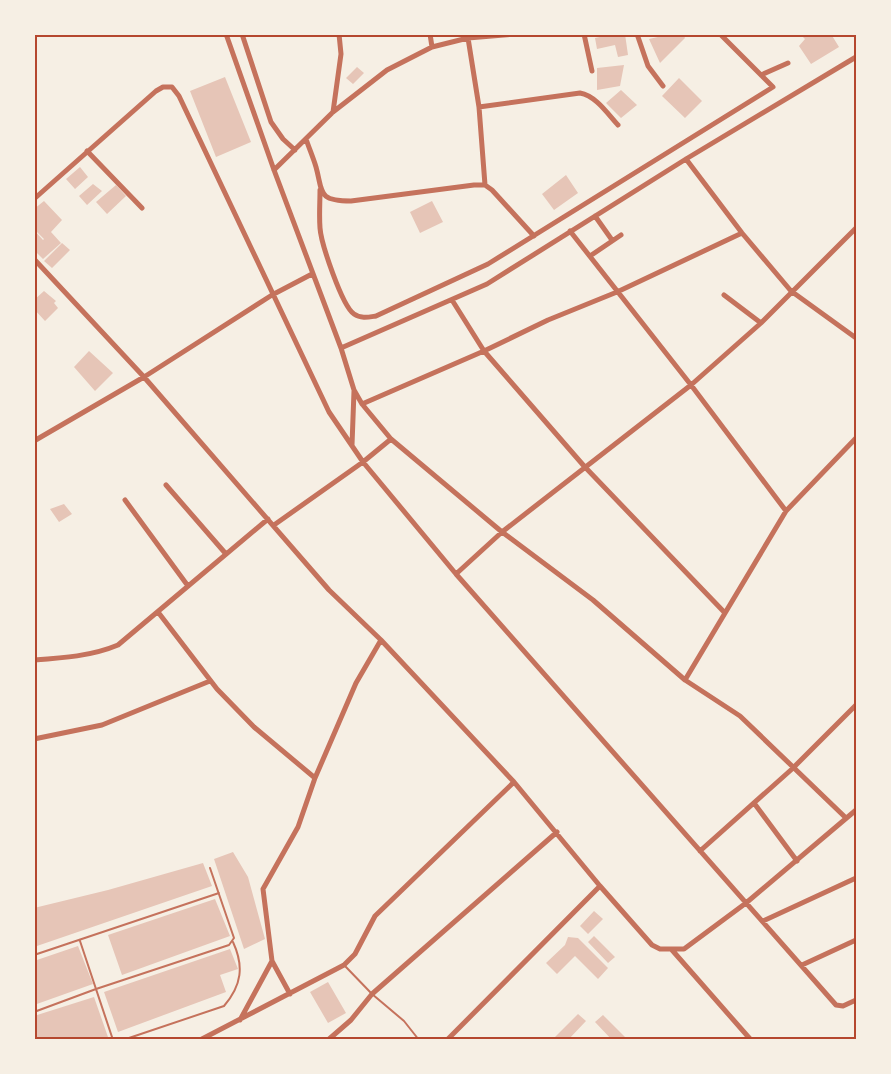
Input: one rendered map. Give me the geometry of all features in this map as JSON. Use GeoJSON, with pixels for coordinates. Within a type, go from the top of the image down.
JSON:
{"type":"FeatureCollection","features":[{"type":"Feature","properties":{"kind":"street"},"geometry":{"type":"LineString","coordinates":[[226,34],[341,348],[354,390],[362,404],[391,439],[502,532],[593,600],[686,680],[740,716],[774,748],[792,769],[846,818]]}},
{"type":"Feature","properties":{"kind":"street"},"geometry":{"type":"LineString","coordinates":[[242,34],[272,122],[283,139],[295,150]]}},
{"type":"Feature","properties":{"kind":"street"},"geometry":{"type":"LineString","coordinates":[[333,112],[341,54],[339,34]]}},
{"type":"Feature","properties":{"kind":"street"},"geometry":{"type":"LineString","coordinates":[[430,34],[432,47]]}},
{"type":"Feature","properties":{"kind":"street"},"geometry":{"type":"LineString","coordinates":[[274,170],[333,112],[387,70],[432,47],[467,36],[515,34]]}},
{"type":"Feature","properties":{"kind":"street"},"geometry":{"type":"LineString","coordinates":[[584,34],[592,71]]}},
{"type":"Feature","properties":{"kind":"street"},"geometry":{"type":"LineString","coordinates":[[637,34],[648,66],[663,86]]}},
{"type":"Feature","properties":{"kind":"street"},"geometry":{"type":"LineString","coordinates":[[306,140],[316,167],[320,190],[320,230],[345,304],[354,315],[363,318],[376,316],[488,264],[773,87],[720,34]]}},
{"type":"Feature","properties":{"kind":"street"},"geometry":{"type":"LineString","coordinates":[[467,36],[479,107],[485,185]]}},
{"type":"Feature","properties":{"kind":"street"},"geometry":{"type":"LineString","coordinates":[[341,348],[487,284],[686,159],[856,57]]}},
{"type":"Feature","properties":{"kind":"street"},"geometry":{"type":"LineString","coordinates":[[761,75],[788,63]]}},
{"type":"Feature","properties":{"kind":"street"},"geometry":{"type":"LineString","coordinates":[[34,199],[156,91],[163,87],[172,87],[179,96],[329,412],[363,462],[456,574],[836,1005],[843,1006],[856,1000]]}},
{"type":"Feature","properties":{"kind":"street"},"geometry":{"type":"LineString","coordinates":[[479,107],[580,93],[587,94],[618,125]]}},
{"type":"Feature","properties":{"kind":"street"},"geometry":{"type":"LineString","coordinates":[[87,151],[142,208]]}},
{"type":"Feature","properties":{"kind":"street"},"geometry":{"type":"LineString","coordinates":[[686,159],[742,233],[791,291],[856,338]]}},
{"type":"Feature","properties":{"kind":"street"},"geometry":{"type":"LineString","coordinates":[[320,190],[328,197],[338,201],[351,201],[485,185],[534,236]]}},
{"type":"Feature","properties":{"kind":"street"},"geometry":{"type":"LineString","coordinates":[[595,216],[612,240]]}},
{"type":"Feature","properties":{"kind":"street"},"geometry":{"type":"LineString","coordinates":[[456,574],[502,532],[691,385],[761,323],[856,228]]}},
{"type":"Feature","properties":{"kind":"street"},"geometry":{"type":"LineString","coordinates":[[570,231],[786,511]]}},
{"type":"Feature","properties":{"kind":"street"},"geometry":{"type":"LineString","coordinates":[[362,404],[484,351],[548,320],[617,292],[742,233]]}},
{"type":"Feature","properties":{"kind":"street"},"geometry":{"type":"LineString","coordinates":[[590,256],[621,235]]}},
{"type":"Feature","properties":{"kind":"street"},"geometry":{"type":"LineString","coordinates":[[34,259],[144,377],[329,591],[381,640],[514,782],[652,945],[660,949],[684,949],[746,903],[856,810]]}},
{"type":"Feature","properties":{"kind":"street"},"geometry":{"type":"LineString","coordinates":[[34,441],[144,377],[272,295],[312,274]]}},
{"type":"Feature","properties":{"kind":"street"},"geometry":{"type":"LineString","coordinates":[[724,295],[761,323]]}},
{"type":"Feature","properties":{"kind":"street"},"geometry":{"type":"LineString","coordinates":[[453,300],[484,351],[585,466],[725,613]]}},
{"type":"Feature","properties":{"kind":"street"},"geometry":{"type":"LineString","coordinates":[[352,446],[354,390]]}},
{"type":"Feature","properties":{"kind":"street"},"geometry":{"type":"LineString","coordinates":[[686,680],[786,511],[856,438]]}},
{"type":"Feature","properties":{"kind":"street"},"geometry":{"type":"LineString","coordinates":[[274,525],[363,462],[391,439]]}},
{"type":"Feature","properties":{"kind":"street"},"geometry":{"type":"LineString","coordinates":[[166,485],[226,554]]}},
{"type":"Feature","properties":{"kind":"street"},"geometry":{"type":"LineString","coordinates":[[125,500],[188,586]]}},
{"type":"Feature","properties":{"kind":"street"},"geometry":{"type":"LineString","coordinates":[[34,660],[68,658],[106,651],[118,645],[268,519]]}},
{"type":"Feature","properties":{"kind":"street"},"geometry":{"type":"LineString","coordinates":[[158,612],[210,681],[254,727],[315,778]]}},
{"type":"Feature","properties":{"kind":"street"},"geometry":{"type":"LineString","coordinates":[[290,994],[272,961],[263,889],[298,827],[315,778],[356,683],[381,640]]}},
{"type":"Feature","properties":{"kind":"street"},"geometry":{"type":"LineString","coordinates":[[34,739],[102,725],[210,681]]}},
{"type":"Feature","properties":{"kind":"street"},"geometry":{"type":"LineString","coordinates":[[700,851],[792,769],[856,705]]}},
{"type":"Feature","properties":{"kind":"street"},"geometry":{"type":"LineString","coordinates":[[200,1040],[344,965],[355,954],[375,916],[514,782]]}},
{"type":"Feature","properties":{"kind":"street"},"geometry":{"type":"LineString","coordinates":[[753,803],[797,861]]}},
{"type":"Feature","properties":{"kind":"street"},"geometry":{"type":"LineString","coordinates":[[328,1040],[351,1020],[372,994],[557,832]]}},
{"type":"Feature","properties":{"kind":"street"},"geometry":{"type":"LineString","coordinates":[[763,921],[856,878]]}},
{"type":"Feature","properties":{"kind":"street"},"geometry":{"type":"LineString","coordinates":[[447,1040],[600,886]]}},
{"type":"Feature","properties":{"kind":"street"},"geometry":{"type":"LineString","coordinates":[[801,965],[856,940]]}},
{"type":"Feature","properties":{"kind":"street"},"geometry":{"type":"LineString","coordinates":[[672,950],[751,1040]]}},
{"type":"Feature","properties":{"kind":"street"},"geometry":{"type":"LineString","coordinates":[[240,1020],[272,961]]}},
{"type":"Feature","properties":{"kind":"lane"},"geometry":{"type":"LineString","coordinates":[[34,1012],[229,945],[234,938],[210,868]]}},
{"type":"Feature","properties":{"kind":"lane"},"geometry":{"type":"LineString","coordinates":[[34,955],[219,892]]}},
{"type":"Feature","properties":{"kind":"lane"},"geometry":{"type":"LineString","coordinates":[[80,941],[113,1040]]}},
{"type":"Feature","properties":{"kind":"lane"},"geometry":{"type":"LineString","coordinates":[[123,1040],[224,1006],[234,992],[241,969],[240,957],[232,942]]}},
{"type":"Feature","properties":{"kind":"lane"},"geometry":{"type":"LineString","coordinates":[[344,965],[372,994],[404,1021],[419,1040]]}},
{"type":"Feature","properties":{"kind":"building"},"geometry":{"type":"Polygon","coordinates":[[[625,34],[628,55],[618,57],[615,45],[597,49],[595,38],[625,34]]]}},
{"type":"Feature","properties":{"kind":"building"},"geometry":{"type":"Polygon","coordinates":[[[683,34],[685,38],[660,63],[649,39],[683,34]]]}},
{"type":"Feature","properties":{"kind":"building"},"geometry":{"type":"Polygon","coordinates":[[[800,34],[831,34],[839,47],[811,64],[799,46],[805,39],[800,34]]]}},
{"type":"Feature","properties":{"kind":"building"},"geometry":{"type":"Polygon","coordinates":[[[624,65],[620,86],[597,90],[597,68],[624,65]]]}},
{"type":"Feature","properties":{"kind":"building"},"geometry":{"type":"Polygon","coordinates":[[[357,67],[364,73],[353,84],[346,78],[357,67]]]}},
{"type":"Feature","properties":{"kind":"building"},"geometry":{"type":"Polygon","coordinates":[[[225,77],[251,142],[216,157],[190,91],[225,77]]]}},
{"type":"Feature","properties":{"kind":"building"},"geometry":{"type":"Polygon","coordinates":[[[679,78],[702,101],[685,118],[662,96],[679,78]]]}},
{"type":"Feature","properties":{"kind":"building"},"geometry":{"type":"Polygon","coordinates":[[[621,90],[637,105],[621,118],[606,103],[621,90]]]}},
{"type":"Feature","properties":{"kind":"building"},"geometry":{"type":"Polygon","coordinates":[[[80,167],[88,177],[75,189],[66,179],[80,167]]]}},
{"type":"Feature","properties":{"kind":"building"},"geometry":{"type":"Polygon","coordinates":[[[566,175],[578,193],[554,210],[542,194],[566,175]]]}},
{"type":"Feature","properties":{"kind":"building"},"geometry":{"type":"Polygon","coordinates":[[[93,184],[102,191],[87,205],[79,196],[93,184]]]}},
{"type":"Feature","properties":{"kind":"building"},"geometry":{"type":"Polygon","coordinates":[[[116,185],[126,196],[107,214],[96,202],[116,185]]]}},
{"type":"Feature","properties":{"kind":"building"},"geometry":{"type":"Polygon","coordinates":[[[44,201],[62,220],[51,232],[61,243],[43,259],[34,250],[34,230],[44,239],[34,229],[34,209],[44,201]]]}},
{"type":"Feature","properties":{"kind":"building"},"geometry":{"type":"Polygon","coordinates":[[[432,201],[443,222],[420,233],[410,212],[432,201]]]}},
{"type":"Feature","properties":{"kind":"building"},"geometry":{"type":"Polygon","coordinates":[[[62,243],[70,250],[52,268],[44,261],[62,243]]]}},
{"type":"Feature","properties":{"kind":"building"},"geometry":{"type":"Polygon","coordinates":[[[44,291],[56,301],[54,303],[58,308],[45,321],[34,309],[34,300],[44,291]]]}},
{"type":"Feature","properties":{"kind":"building"},"geometry":{"type":"Polygon","coordinates":[[[89,351],[113,373],[95,391],[74,367],[89,351]]]}},
{"type":"Feature","properties":{"kind":"building"},"geometry":{"type":"Polygon","coordinates":[[[64,504],[72,514],[59,522],[50,509],[64,504]]]}},
{"type":"Feature","properties":{"kind":"building"},"geometry":{"type":"Polygon","coordinates":[[[233,852],[248,877],[265,939],[244,949],[214,859],[233,852]]]}},
{"type":"Feature","properties":{"kind":"building"},"geometry":{"type":"Polygon","coordinates":[[[203,863],[212,886],[34,947],[34,908],[203,863]]]}},
{"type":"Feature","properties":{"kind":"building"},"geometry":{"type":"Polygon","coordinates":[[[215,899],[230,936],[122,975],[108,935],[215,899]]]}},
{"type":"Feature","properties":{"kind":"building"},"geometry":{"type":"Polygon","coordinates":[[[594,911],[603,919],[588,934],[580,926],[594,911]]]}},
{"type":"Feature","properties":{"kind":"building"},"geometry":{"type":"Polygon","coordinates":[[[594,936],[615,957],[608,963],[588,942],[594,936]]]}},
{"type":"Feature","properties":{"kind":"building"},"geometry":{"type":"Polygon","coordinates":[[[568,937],[578,938],[608,968],[598,979],[575,956],[557,974],[546,963],[565,945],[568,937]]]}},
{"type":"Feature","properties":{"kind":"building"},"geometry":{"type":"Polygon","coordinates":[[[78,946],[93,984],[34,1005],[34,961],[78,946]]]}},
{"type":"Feature","properties":{"kind":"building"},"geometry":{"type":"Polygon","coordinates":[[[230,949],[238,969],[220,975],[226,992],[118,1032],[104,992],[230,949]]]}},
{"type":"Feature","properties":{"kind":"building"},"geometry":{"type":"Polygon","coordinates":[[[328,982],[346,1013],[328,1023],[310,992],[328,982]]]}},
{"type":"Feature","properties":{"kind":"building"},"geometry":{"type":"Polygon","coordinates":[[[94,997],[108,1037],[99,1040],[34,1040],[34,1016],[94,997]]]}},
{"type":"Feature","properties":{"kind":"building"},"geometry":{"type":"Polygon","coordinates":[[[578,1014],[586,1021],[568,1040],[552,1040],[578,1014]]]}},
{"type":"Feature","properties":{"kind":"building"},"geometry":{"type":"Polygon","coordinates":[[[603,1015],[628,1040],[612,1040],[595,1022],[603,1015]]]}}]}
